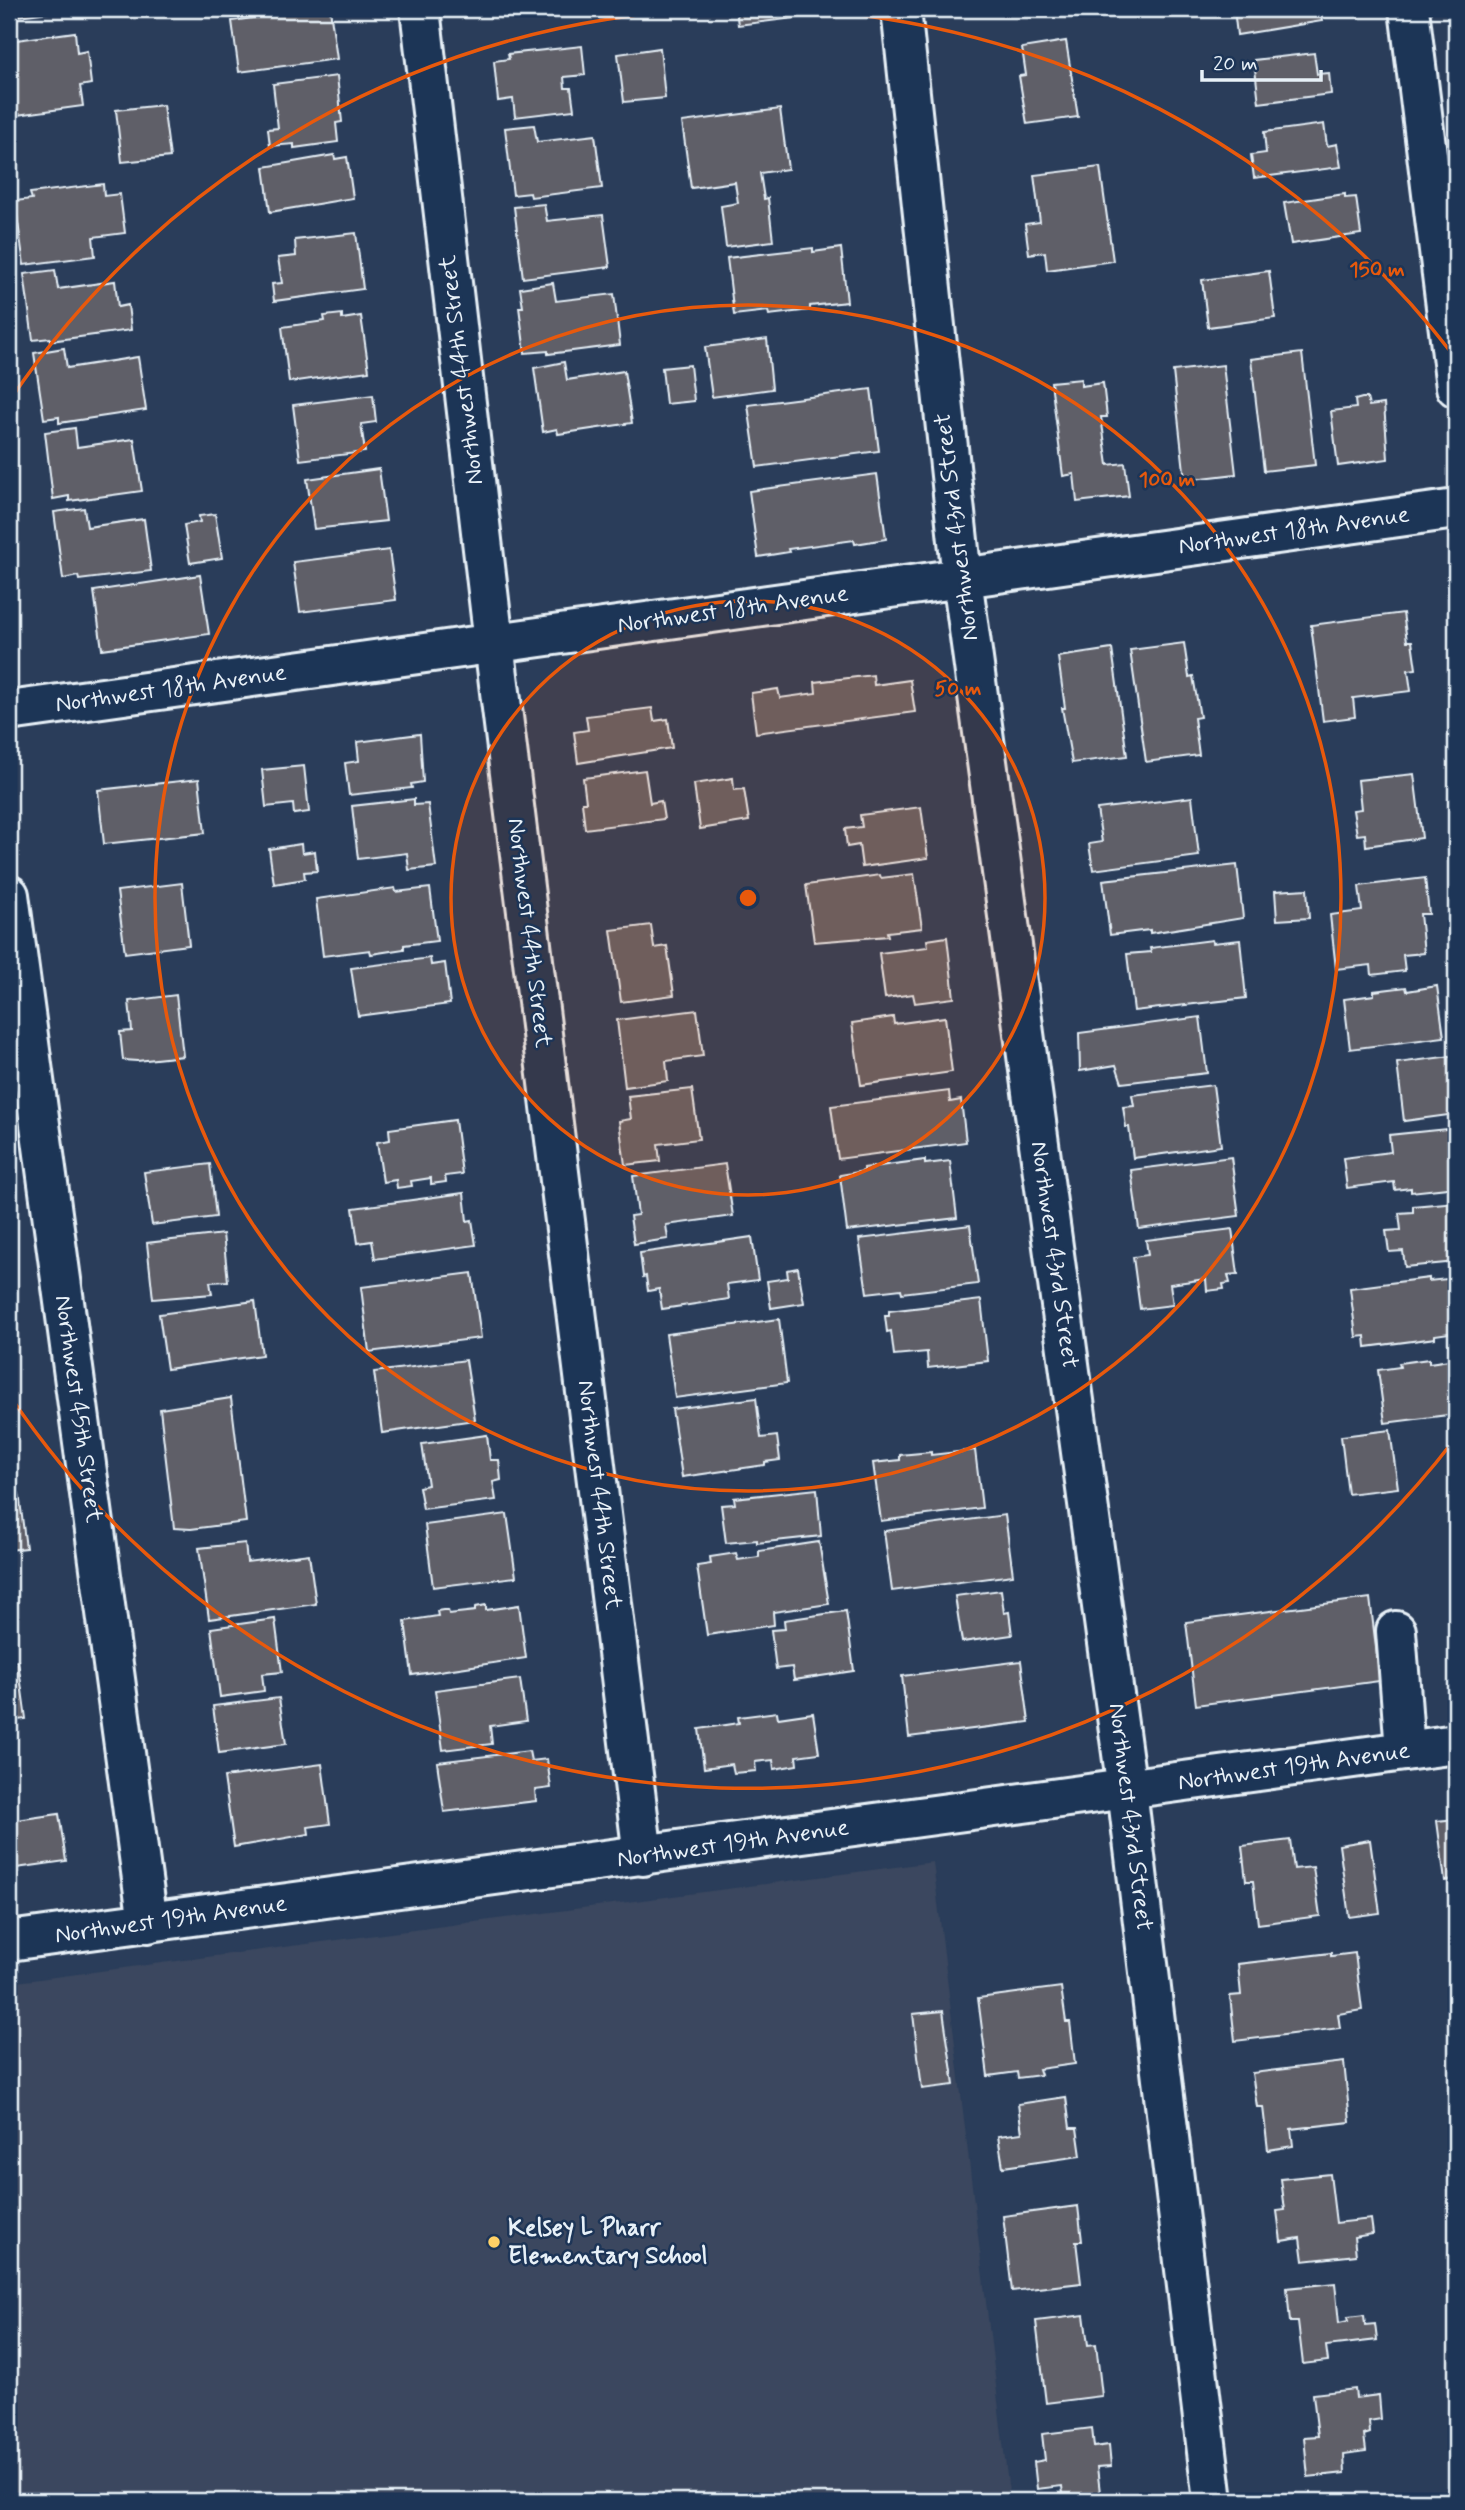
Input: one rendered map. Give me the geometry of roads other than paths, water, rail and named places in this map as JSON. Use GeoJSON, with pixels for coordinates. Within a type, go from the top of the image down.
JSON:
{"type":"FeatureCollection","features":[{"type":"Feature","properties":{"kind":"street","name":"Northwest 44th Street"},"geometry":{"type":"LineString","coordinates":[[420,9],[494,643],[643,1856]]}},
{"type":"Feature","properties":{"kind":"street","name":"Northwest 43rd Street"},"geometry":{"type":"LineString","coordinates":[[901,9],[962,578],[1127,1790],[1213,2501]]}},
{"type":"Feature","properties":{"kind":"street"},"geometry":{"type":"LineString","coordinates":[[1409,9],[1456,387]]}},
{"type":"Feature","properties":{"kind":"street","name":"Northwest 18th Avenue"},"geometry":{"type":"LineString","coordinates":[[9,711],[1456,509]]}},
{"type":"Feature","properties":{"kind":"street","name":"Northwest 45th Street"},"geometry":{"type":"LineString","coordinates":[[9,895],[148,1923]]}},
{"type":"Feature","properties":{"kind":"street"},"geometry":{"type":"LineString","coordinates":[[1396,1631],[1405,1751]]}},
{"type":"Feature","properties":{"kind":"street","name":"Northwest 19th Avenue"},"geometry":{"type":"LineString","coordinates":[[9,1941],[1456,1744]]}},
{"type":"Feature","properties":{"kind":"place","name":"Kelsey L Pharr Elementary School"},"geometry":{"type":"Point","coordinates":[494,2242]}}]}
